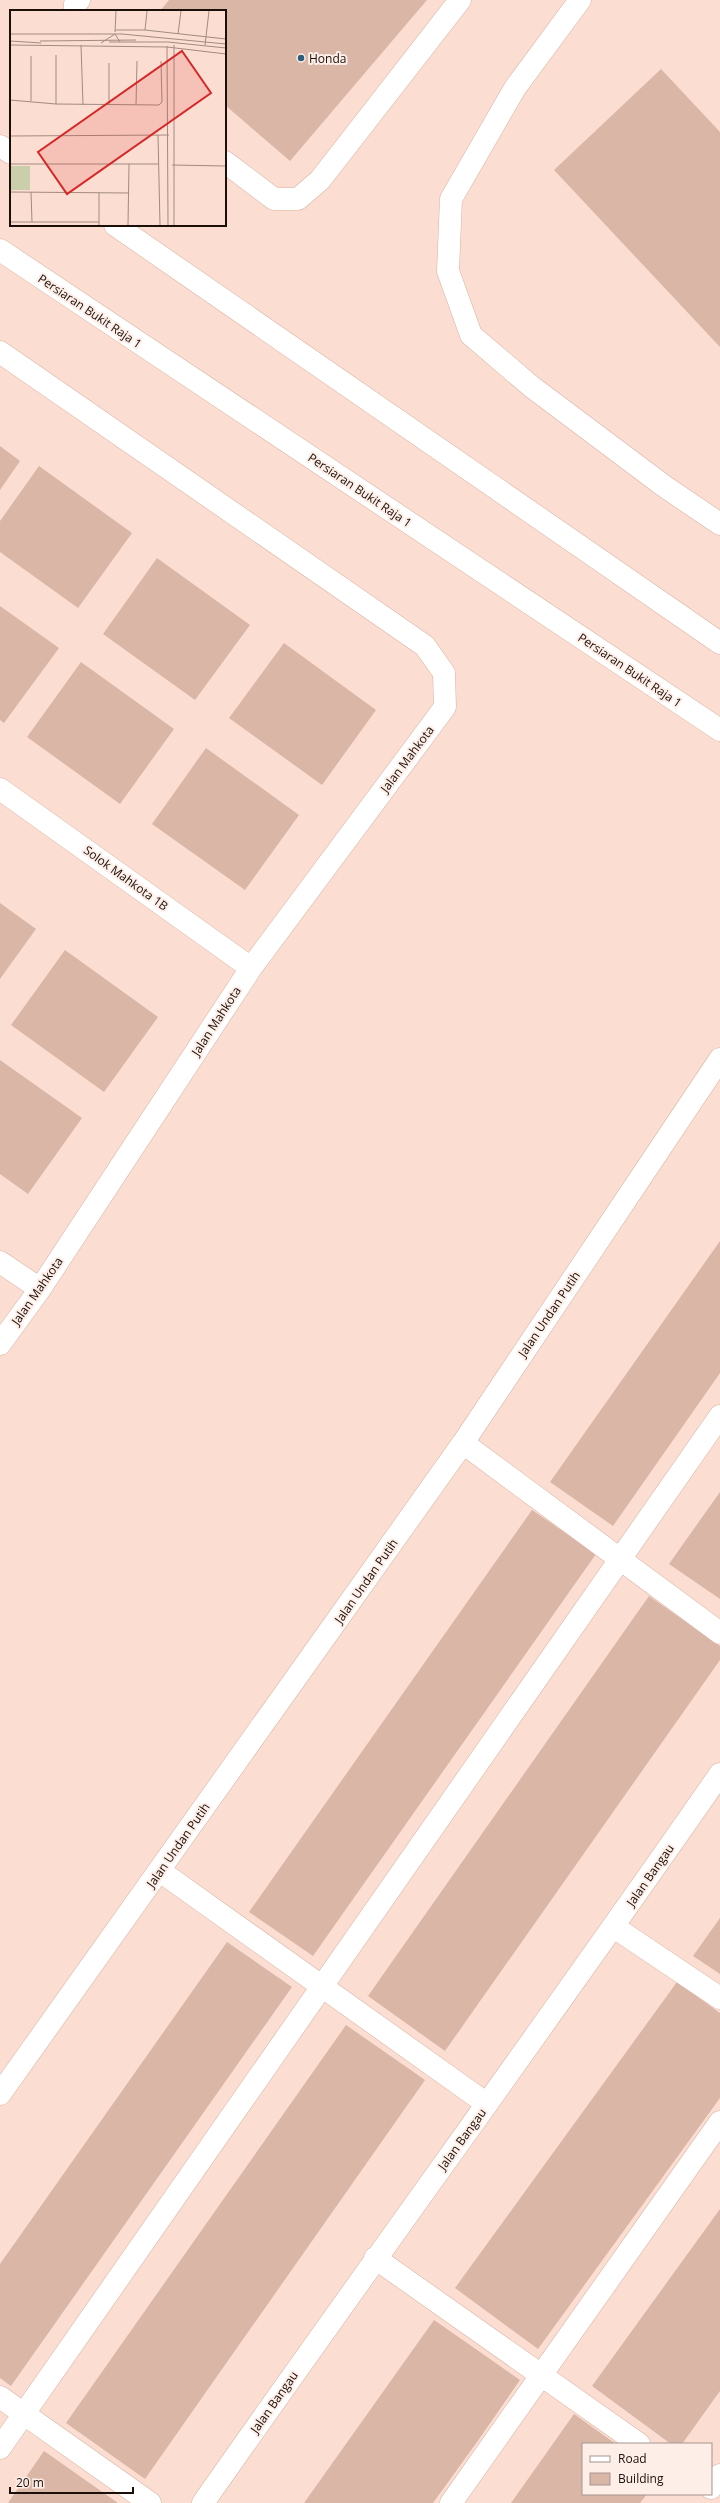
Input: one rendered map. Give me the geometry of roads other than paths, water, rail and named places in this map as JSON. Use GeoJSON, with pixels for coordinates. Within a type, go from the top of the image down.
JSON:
{"type":"FeatureCollection","features":[{"type":"Feature","properties":{"kind":"street"},"geometry":{"type":"LineString","coordinates":[[74,10],[79,0]]}},
{"type":"Feature","properties":{"kind":"street"},"geometry":{"type":"LineString","coordinates":[[226,163],[274,199],[298,199],[320,180],[460,0]]}},
{"type":"Feature","properties":{"kind":"street"},"geometry":{"type":"LineString","coordinates":[[580,0],[515,88],[451,199],[448,271],[471,335],[532,387],[664,486],[720,524]]}},
{"type":"Feature","properties":{"kind":"street"},"geometry":{"type":"LineString","coordinates":[[0,146],[10,152]]}},
{"type":"Feature","properties":{"kind":"street"},"geometry":{"type":"LineString","coordinates":[[116,226],[720,643]]}},
{"type":"Feature","properties":{"kind":"street","name":"Persiaran Bukit Raja 1"},"geometry":{"type":"LineString","coordinates":[[0,250],[720,730]]}},
{"type":"Feature","properties":{"kind":"street","name":"Jalan Mahkota"},"geometry":{"type":"LineString","coordinates":[[0,352],[425,646],[444,674],[445,707],[251,968],[40,1289],[0,1344]]}},
{"type":"Feature","properties":{"kind":"street","name":"Solok Mahkota 1B"},"geometry":{"type":"LineString","coordinates":[[0,789],[251,968]]}},
{"type":"Feature","properties":{"kind":"street","name":"Jalan Undan Putih"},"geometry":{"type":"LineString","coordinates":[[0,2094],[463,1443],[720,1059]]}},
{"type":"Feature","properties":{"kind":"street"},"geometry":{"type":"LineString","coordinates":[[0,1262],[40,1289]]}},
{"type":"Feature","properties":{"kind":"street"},"geometry":{"type":"LineString","coordinates":[[0,2448],[720,1416]]}},
{"type":"Feature","properties":{"kind":"street"},"geometry":{"type":"LineString","coordinates":[[463,1443],[720,1633]]}},
{"type":"Feature","properties":{"kind":"street","name":"Jalan Bangau"},"geometry":{"type":"LineString","coordinates":[[203,2503],[375,2258],[614,1927],[720,1774]]}},
{"type":"Feature","properties":{"kind":"street"},"geometry":{"type":"LineString","coordinates":[[160,1871],[487,2104]]}},
{"type":"Feature","properties":{"kind":"street"},"geometry":{"type":"LineString","coordinates":[[614,1927],[720,1998]]}},
{"type":"Feature","properties":{"kind":"street"},"geometry":{"type":"LineString","coordinates":[[451,2503],[720,2122]]}},
{"type":"Feature","properties":{"kind":"street"},"geometry":{"type":"LineString","coordinates":[[375,2258],[638,2443]]}},
{"type":"Feature","properties":{"kind":"street"},"geometry":{"type":"LineString","coordinates":[[0,2397],[150,2503]]}},
{"type":"Feature","properties":{"kind":"street"},"geometry":{"type":"LineString","coordinates":[[712,2487],[720,2476]]}},
{"type":"Feature","properties":{"kind":"street"},"geometry":{"type":"LineString","coordinates":[[712,2495],[720,2501]]}},
{"type":"Feature","properties":{"kind":"place","name":"Honda"},"geometry":{"type":"Point","coordinates":[301,58]}}]}
